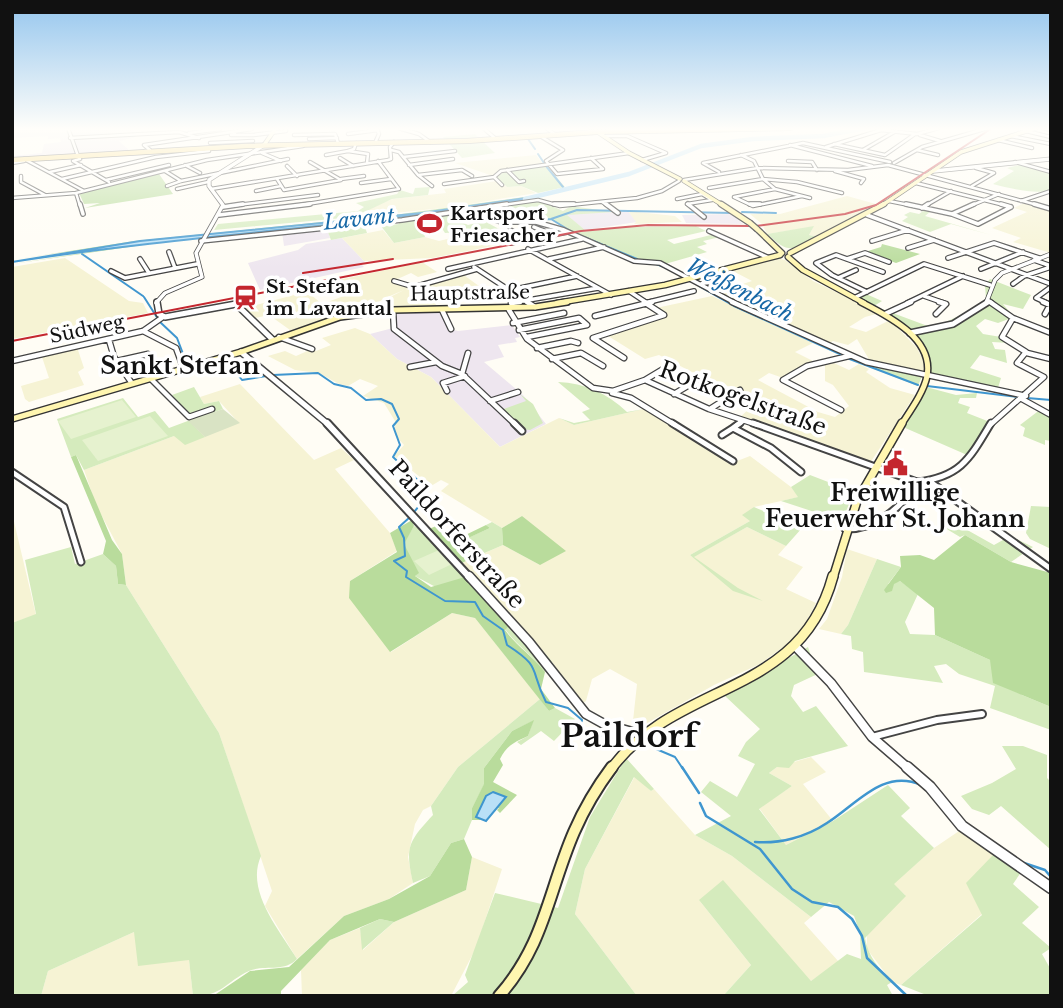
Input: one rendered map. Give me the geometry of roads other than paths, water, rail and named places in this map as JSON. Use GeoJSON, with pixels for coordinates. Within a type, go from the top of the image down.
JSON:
{"type":"FeatureCollection","features":[{"type":"Feature","properties":{"kind":"main road"},"geometry":{"type":"LineString","coordinates":[[672,175],[750,223],[781,254],[789,255],[867,215],[929,175]]}},
{"type":"Feature","properties":{"kind":"main road","name":"Hauptstraße"},"geometry":{"type":"LineString","coordinates":[[12,419],[185,366],[241,352],[340,317],[393,310],[535,307],[690,279],[781,254]]}},
{"type":"Feature","properties":{"kind":"main road"},"geometry":{"type":"LineString","coordinates":[[499,996],[523,969],[537,947],[569,843],[585,809],[615,763],[643,735],[755,673],[795,646],[822,611],[845,529],[874,466],[927,376],[926,354],[910,333],[885,314],[811,277],[789,255]]}},
{"type":"Feature","properties":{"kind":"street"},"geometry":{"type":"LineString","coordinates":[[54,175],[84,191]]}},
{"type":"Feature","properties":{"kind":"street"},"geometry":{"type":"LineString","coordinates":[[62,179],[81,175]]}},
{"type":"Feature","properties":{"kind":"street"},"geometry":{"type":"LineString","coordinates":[[99,175],[112,184]]}},
{"type":"Feature","properties":{"kind":"street"},"geometry":{"type":"LineString","coordinates":[[106,180],[127,175]]}},
{"type":"Feature","properties":{"kind":"street"},"geometry":{"type":"LineString","coordinates":[[12,198],[84,191],[151,175]]}},
{"type":"Feature","properties":{"kind":"street"},"geometry":{"type":"LineString","coordinates":[[171,175],[181,181]]}},
{"type":"Feature","properties":{"kind":"street"},"geometry":{"type":"LineString","coordinates":[[167,186],[210,175]]}},
{"type":"Feature","properties":{"kind":"street"},"geometry":{"type":"LineString","coordinates":[[183,193],[177,189],[208,182],[214,175]]}},
{"type":"Feature","properties":{"kind":"street"},"geometry":{"type":"LineString","coordinates":[[262,175],[265,180]]}},
{"type":"Feature","properties":{"kind":"street"},"geometry":{"type":"LineString","coordinates":[[211,189],[304,175]]}},
{"type":"Feature","properties":{"kind":"street"},"geometry":{"type":"LineString","coordinates":[[333,175],[341,179]]}},
{"type":"Feature","properties":{"kind":"street"},"geometry":{"type":"LineString","coordinates":[[219,215],[340,201],[399,190],[388,175]]}},
{"type":"Feature","properties":{"kind":"street"},"geometry":{"type":"LineString","coordinates":[[418,175],[432,186]]}},
{"type":"Feature","properties":{"kind":"street"},"geometry":{"type":"LineString","coordinates":[[444,184],[498,175]]}},
{"type":"Feature","properties":{"kind":"street"},"geometry":{"type":"LineString","coordinates":[[512,175],[519,181],[524,181]]}},
{"type":"Feature","properties":{"kind":"street"},"geometry":{"type":"LineString","coordinates":[[202,240],[471,211],[538,200],[560,206],[637,198],[662,191],[682,180],[710,175]]}},
{"type":"Feature","properties":{"kind":"street"},"geometry":{"type":"LineString","coordinates":[[761,175],[775,189],[810,198]]}},
{"type":"Feature","properties":{"kind":"street"},"geometry":{"type":"LineString","coordinates":[[797,182],[800,175]]}},
{"type":"Feature","properties":{"kind":"street"},"geometry":{"type":"LineString","coordinates":[[851,175],[864,179],[861,183]]}},
{"type":"Feature","properties":{"kind":"street"},"geometry":{"type":"LineString","coordinates":[[938,175],[1051,209]]}},
{"type":"Feature","properties":{"kind":"street"},"geometry":{"type":"LineString","coordinates":[[972,186],[991,175]]}},
{"type":"Feature","properties":{"kind":"street"},"geometry":{"type":"LineString","coordinates":[[21,176],[21,182],[46,196]]}},
{"type":"Feature","properties":{"kind":"street"},"geometry":{"type":"LineString","coordinates":[[277,178],[284,190],[364,176]]}},
{"type":"Feature","properties":{"kind":"street"},"geometry":{"type":"LineString","coordinates":[[494,177],[502,185]]}},
{"type":"Feature","properties":{"kind":"street"},"geometry":{"type":"LineString","coordinates":[[361,183],[391,179]]}},
{"type":"Feature","properties":{"kind":"street"},"geometry":{"type":"LineString","coordinates":[[709,188],[763,179],[797,182],[842,193]]}},
{"type":"Feature","properties":{"kind":"street"},"geometry":{"type":"LineString","coordinates":[[236,180],[241,184]]}},
{"type":"Feature","properties":{"kind":"street"},"geometry":{"type":"LineString","coordinates":[[208,182],[223,207]]}},
{"type":"Feature","properties":{"kind":"street"},"geometry":{"type":"LineString","coordinates":[[889,201],[952,214],[978,224],[1011,207],[916,184]]}},
{"type":"Feature","properties":{"kind":"street"},"geometry":{"type":"LineString","coordinates":[[256,191],[282,186]]}},
{"type":"Feature","properties":{"kind":"street"},"geometry":{"type":"LineString","coordinates":[[775,189],[734,197],[753,206],[802,197]]}},
{"type":"Feature","properties":{"kind":"street"},"geometry":{"type":"LineString","coordinates":[[662,191],[702,215]]}},
{"type":"Feature","properties":{"kind":"street"},"geometry":{"type":"LineString","coordinates":[[922,208],[951,191]]}},
{"type":"Feature","properties":{"kind":"street"},"geometry":{"type":"LineString","coordinates":[[1021,201],[1051,191]]}},
{"type":"Feature","properties":{"kind":"street"},"geometry":{"type":"LineString","coordinates":[[12,192],[22,197]]}},
{"type":"Feature","properties":{"kind":"street"},"geometry":{"type":"LineString","coordinates":[[76,192],[83,214]]}},
{"type":"Feature","properties":{"kind":"street"},"geometry":{"type":"LineString","coordinates":[[677,199],[702,194],[712,200],[687,204]]}},
{"type":"Feature","properties":{"kind":"street"},"geometry":{"type":"LineString","coordinates":[[952,214],[999,194]]}},
{"type":"Feature","properties":{"kind":"street"},"geometry":{"type":"LineString","coordinates":[[223,207],[318,195]]}},
{"type":"Feature","properties":{"kind":"street"},"geometry":{"type":"LineString","coordinates":[[602,202],[616,212]]}},
{"type":"Feature","properties":{"kind":"street"},"geometry":{"type":"LineString","coordinates":[[223,207],[196,253],[200,279],[159,298],[157,308],[163,317],[235,304],[276,338],[312,349]]}},
{"type":"Feature","properties":{"kind":"street"},"geometry":{"type":"LineString","coordinates":[[471,211],[501,222],[533,222],[568,232],[647,262],[701,284],[753,313],[847,357],[1024,398],[1051,415]]}},
{"type":"Feature","properties":{"kind":"street"},"geometry":{"type":"LineString","coordinates":[[867,215],[1051,285],[1036,298],[1050,305],[1045,314]]}},
{"type":"Feature","properties":{"kind":"street"},"geometry":{"type":"LineString","coordinates":[[534,228],[554,235]]}},
{"type":"Feature","properties":{"kind":"street"},"geometry":{"type":"LineString","coordinates":[[510,230],[530,240]]}},
{"type":"Feature","properties":{"kind":"street"},"geometry":{"type":"LineString","coordinates":[[873,241],[908,230]]}},
{"type":"Feature","properties":{"kind":"street"},"geometry":{"type":"LineString","coordinates":[[709,231],[769,258]]}},
{"type":"Feature","properties":{"kind":"street"},"geometry":{"type":"LineString","coordinates":[[498,237],[510,243],[568,232]]}},
{"type":"Feature","properties":{"kind":"street"},"geometry":{"type":"LineString","coordinates":[[448,269],[528,249],[583,239]]}},
{"type":"Feature","properties":{"kind":"street"},"geometry":{"type":"LineString","coordinates":[[908,248],[934,240]]}},
{"type":"Feature","properties":{"kind":"street"},"geometry":{"type":"LineString","coordinates":[[948,258],[994,243],[1023,252],[1051,266]]}},
{"type":"Feature","properties":{"kind":"street"},"geometry":{"type":"LineString","coordinates":[[548,260],[604,247]]}},
{"type":"Feature","properties":{"kind":"street"},"geometry":{"type":"LineString","coordinates":[[528,249],[611,295]]}},
{"type":"Feature","properties":{"kind":"street"},"geometry":{"type":"LineString","coordinates":[[169,252],[175,268]]}},
{"type":"Feature","properties":{"kind":"street"},"geometry":{"type":"LineString","coordinates":[[981,269],[1023,252]]}},
{"type":"Feature","properties":{"kind":"street"},"geometry":{"type":"LineString","coordinates":[[847,259],[865,253],[889,262]]}},
{"type":"Feature","properties":{"kind":"street"},"geometry":{"type":"LineString","coordinates":[[989,301],[990,285],[1009,269],[1051,254]]}},
{"type":"Feature","properties":{"kind":"street"},"geometry":{"type":"LineString","coordinates":[[867,292],[816,264],[836,255],[883,272]]}},
{"type":"Feature","properties":{"kind":"street"},"geometry":{"type":"LineString","coordinates":[[140,259],[149,273]]}},
{"type":"Feature","properties":{"kind":"street"},"geometry":{"type":"LineString","coordinates":[[469,263],[535,307]]}},
{"type":"Feature","properties":{"kind":"street"},"geometry":{"type":"LineString","coordinates":[[111,271],[123,278],[197,264]]}},
{"type":"Feature","properties":{"kind":"street"},"geometry":{"type":"LineString","coordinates":[[854,298],[924,264],[990,285]]}},
{"type":"Feature","properties":{"kind":"street"},"geometry":{"type":"LineString","coordinates":[[1013,284],[1027,275],[1051,266]]}},
{"type":"Feature","properties":{"kind":"street"},"geometry":{"type":"LineString","coordinates":[[394,281],[414,287],[477,269]]}},
{"type":"Feature","properties":{"kind":"street"},"geometry":{"type":"LineString","coordinates":[[838,278],[856,270]]}},
{"type":"Feature","properties":{"kind":"street"},"geometry":{"type":"LineString","coordinates":[[468,299],[578,276]]}},
{"type":"Feature","properties":{"kind":"street"},"geometry":{"type":"LineString","coordinates":[[885,314],[963,276]]}},
{"type":"Feature","properties":{"kind":"street"},"geometry":{"type":"LineString","coordinates":[[701,284],[721,278]]}},
{"type":"Feature","properties":{"kind":"street"},"geometry":{"type":"LineString","coordinates":[[598,288],[510,306],[513,323],[537,348],[578,375],[583,384],[631,398],[733,461]]}},
{"type":"Feature","properties":{"kind":"street"},"geometry":{"type":"LineString","coordinates":[[595,316],[694,290]]}},
{"type":"Feature","properties":{"kind":"street"},"geometry":{"type":"LineString","coordinates":[[624,358],[593,338],[664,315],[629,291]]}},
{"type":"Feature","properties":{"kind":"street"},"geometry":{"type":"LineString","coordinates":[[924,296],[946,304],[936,314]]}},
{"type":"Feature","properties":{"kind":"street"},"geometry":{"type":"LineString","coordinates":[[989,301],[1013,318],[1051,333]]}},
{"type":"Feature","properties":{"kind":"street"},"geometry":{"type":"LineString","coordinates":[[910,333],[950,325],[989,301]]}},
{"type":"Feature","properties":{"kind":"street"},"geometry":{"type":"LineString","coordinates":[[393,310],[394,329],[436,362],[463,375],[522,431]]}},
{"type":"Feature","properties":{"kind":"street"},"geometry":{"type":"LineString","coordinates":[[442,310],[451,329]]}},
{"type":"Feature","properties":{"kind":"street"},"geometry":{"type":"LineString","coordinates":[[513,323],[564,313]]}},
{"type":"Feature","properties":{"kind":"street","name":"Südweg"},"geometry":{"type":"LineString","coordinates":[[12,361],[53,349],[109,340],[143,331],[163,317]]}},
{"type":"Feature","properties":{"kind":"street"},"geometry":{"type":"LineString","coordinates":[[519,330],[579,318],[587,326],[527,337]]}},
{"type":"Feature","properties":{"kind":"street"},"geometry":{"type":"LineString","coordinates":[[1013,318],[1004,331],[1003,339],[1027,353],[1051,359]]}},
{"type":"Feature","properties":{"kind":"street"},"geometry":{"type":"LineString","coordinates":[[143,331],[176,348],[189,374]]}},
{"type":"Feature","properties":{"kind":"street"},"geometry":{"type":"LineString","coordinates":[[109,340],[117,361],[131,382]]}},
{"type":"Feature","properties":{"kind":"street"},"geometry":{"type":"LineString","coordinates":[[537,348],[571,341],[578,343]]}},
{"type":"Feature","properties":{"kind":"street","name":"Paildorferstraße"},"geometry":{"type":"LineString","coordinates":[[241,352],[340,434],[534,647],[586,714],[604,724],[643,735]]}},
{"type":"Feature","properties":{"kind":"street"},"geometry":{"type":"LineString","coordinates":[[463,375],[468,353]]}},
{"type":"Feature","properties":{"kind":"street"},"geometry":{"type":"LineString","coordinates":[[1027,353],[1017,363],[1044,376],[1051,376]]}},
{"type":"Feature","properties":{"kind":"street"},"geometry":{"type":"LineString","coordinates":[[117,361],[148,354]]}},
{"type":"Feature","properties":{"kind":"street"},"geometry":{"type":"LineString","coordinates":[[552,359],[580,354],[603,366]]}},
{"type":"Feature","properties":{"kind":"street"},"geometry":{"type":"LineString","coordinates":[[841,410],[783,380],[807,366],[847,357]]}},
{"type":"Feature","properties":{"kind":"street"},"geometry":{"type":"LineString","coordinates":[[410,368],[436,362]]}},
{"type":"Feature","properties":{"kind":"street"},"geometry":{"type":"LineString","coordinates":[[645,380],[665,368]]}},
{"type":"Feature","properties":{"kind":"street"},"geometry":{"type":"LineString","coordinates":[[447,391],[443,383],[463,375]]}},
{"type":"Feature","properties":{"kind":"street"},"geometry":{"type":"LineString","coordinates":[[845,529],[853,531],[893,512],[917,482],[929,481],[962,467],[978,448],[990,424],[1024,398],[1044,376]]}},
{"type":"Feature","properties":{"kind":"street"},"geometry":{"type":"LineString","coordinates":[[149,377],[189,417],[212,409]]}},
{"type":"Feature","properties":{"kind":"street","name":"Rotkogelstraße"},"geometry":{"type":"LineString","coordinates":[[604,391],[619,390],[645,380],[709,410],[917,482]]}},
{"type":"Feature","properties":{"kind":"street"},"geometry":{"type":"LineString","coordinates":[[674,394],[696,381]]}},
{"type":"Feature","properties":{"kind":"street"},"geometry":{"type":"LineString","coordinates":[[709,410],[740,390]]}},
{"type":"Feature","properties":{"kind":"street"},"geometry":{"type":"LineString","coordinates":[[490,401],[518,392]]}},
{"type":"Feature","properties":{"kind":"street"},"geometry":{"type":"LineString","coordinates":[[722,435],[743,421]]}},
{"type":"Feature","properties":{"kind":"street"},"geometry":{"type":"LineString","coordinates":[[733,428],[771,447],[802,472]]}},
{"type":"Feature","properties":{"kind":"street"},"geometry":{"type":"LineString","coordinates":[[12,472],[64,507],[81,562]]}},
{"type":"Feature","properties":{"kind":"street"},"geometry":{"type":"LineString","coordinates":[[929,481],[946,497],[970,509],[1004,540],[1051,569]]}},
{"type":"Feature","properties":{"kind":"street"},"geometry":{"type":"LineString","coordinates":[[795,646],[831,682],[872,737],[930,787],[971,834],[1051,888]]}},
{"type":"Feature","properties":{"kind":"street"},"geometry":{"type":"LineString","coordinates":[[872,737],[937,720],[982,715]]}},
{"type":"Feature","properties":{"kind":"water"},"geometry":{"type":"Polygon","coordinates":[[[536,198],[471,208],[12,262],[140,241],[422,213],[536,198]]]}},
{"type":"Feature","properties":{"kind":"water"},"geometry":{"type":"Polygon","coordinates":[[[493,792],[506,797],[486,821],[476,817],[486,796],[493,792]]]}},
{"type":"Feature","properties":{"kind":"waterway"},"geometry":{"type":"LineString","coordinates":[[553,175],[563,187]]}},
{"type":"Feature","properties":{"kind":"waterway","name":"Lavant"},"geometry":{"type":"LineString","coordinates":[[525,199],[625,175]]}},
{"type":"Feature","properties":{"kind":"waterway"},"geometry":{"type":"LineString","coordinates":[[551,219],[577,210],[733,213]]}},
{"type":"Feature","properties":{"kind":"waterway"},"geometry":{"type":"LineString","coordinates":[[742,212],[776,213]]}},
{"type":"Feature","properties":{"kind":"waterway"},"geometry":{"type":"LineString","coordinates":[[520,220],[551,219]]}},
{"type":"Feature","properties":{"kind":"waterway","name":"Weißenbach"},"geometry":{"type":"LineString","coordinates":[[551,219],[572,232]]}},
{"type":"Feature","properties":{"kind":"waterway","name":"Weißenbach"},"geometry":{"type":"LineString","coordinates":[[584,237],[637,259]]}},
{"type":"Feature","properties":{"kind":"waterway"},"geometry":{"type":"LineString","coordinates":[[82,254],[143,296]]}},
{"type":"Feature","properties":{"kind":"waterway","name":"Weißenbach"},"geometry":{"type":"LineString","coordinates":[[656,264],[667,268]]}},
{"type":"Feature","properties":{"kind":"waterway","name":"Weißenbach"},"geometry":{"type":"LineString","coordinates":[[699,286],[734,306],[842,355]]}},
{"type":"Feature","properties":{"kind":"waterway"},"geometry":{"type":"LineString","coordinates":[[144,297],[158,319]]}},
{"type":"Feature","properties":{"kind":"waterway"},"geometry":{"type":"LineString","coordinates":[[160,322],[177,338],[185,359]]}},
{"type":"Feature","properties":{"kind":"waterway","name":"Weißenbach"},"geometry":{"type":"LineString","coordinates":[[847,358],[918,385]]}},
{"type":"Feature","properties":{"kind":"waterway"},"geometry":{"type":"LineString","coordinates":[[220,361],[232,367],[242,380],[266,376]]}},
{"type":"Feature","properties":{"kind":"waterway"},"geometry":{"type":"LineString","coordinates":[[273,375],[318,373],[334,384],[351,388],[366,400],[381,399],[392,404],[399,419],[393,426],[400,445],[393,457],[425,487],[425,499],[414,512]]}},
{"type":"Feature","properties":{"kind":"waterway","name":"Weißenbach"},"geometry":{"type":"LineString","coordinates":[[927,386],[1018,397]]}},
{"type":"Feature","properties":{"kind":"waterway","name":"Weißenbach"},"geometry":{"type":"LineString","coordinates":[[1027,398],[1051,400]]}},
{"type":"Feature","properties":{"kind":"waterway"},"geometry":{"type":"LineString","coordinates":[[410,517],[399,527],[404,538],[405,556],[394,561],[407,571],[406,577],[445,601],[475,602],[483,616],[503,630],[507,645],[531,664],[546,702],[568,708],[582,720],[580,730],[585,733],[629,741]]}},
{"type":"Feature","properties":{"kind":"waterway"},"geometry":{"type":"LineString","coordinates":[[642,743],[675,757],[683,769]]}},
{"type":"Feature","properties":{"kind":"waterway"},"geometry":{"type":"LineString","coordinates":[[682,767],[699,793]]}},
{"type":"Feature","properties":{"kind":"waterway"},"geometry":{"type":"LineString","coordinates":[[755,842],[783,841],[810,832],[882,785],[894,781],[921,785]]}},
{"type":"Feature","properties":{"kind":"waterway"},"geometry":{"type":"LineString","coordinates":[[700,803],[706,816],[760,849],[792,889],[812,902],[838,907],[852,919],[862,936],[867,958],[907,996]]}},
{"type":"Feature","properties":{"kind":"waterway"},"geometry":{"type":"LineString","coordinates":[[1021,862],[1045,870],[1051,877]]}},
{"type":"Feature","properties":{"kind":"railway"},"geometry":{"type":"LineString","coordinates":[[756,226],[845,214],[876,205],[921,175]]}},
{"type":"Feature","properties":{"kind":"railway"},"geometry":{"type":"LineString","coordinates":[[12,341],[581,231],[648,225],[751,226]]}},
{"type":"Feature","properties":{"kind":"railway"},"geometry":{"type":"LineString","coordinates":[[303,273],[393,259]]}},
{"type":"Feature","properties":{"kind":"place","name":"Kartsport Friesacher"},"geometry":{"type":"Point","coordinates":[430,224]}},
{"type":"Feature","properties":{"kind":"place","name":"St. Stefan im Lavanttal"},"geometry":{"type":"Point","coordinates":[246,297]}},
{"type":"Feature","properties":{"kind":"place","name":"Freiwillige Feuerwehr St. Johann"},"geometry":{"type":"Point","coordinates":[895,463]}},
{"type":"Feature","properties":{"kind":"district","name":"Sankt Stefan"},"geometry":{"type":"Point","coordinates":[180,365]}},
{"type":"Feature","properties":{"kind":"district","name":"Paildorf"},"geometry":{"type":"Point","coordinates":[629,736]}}]}
